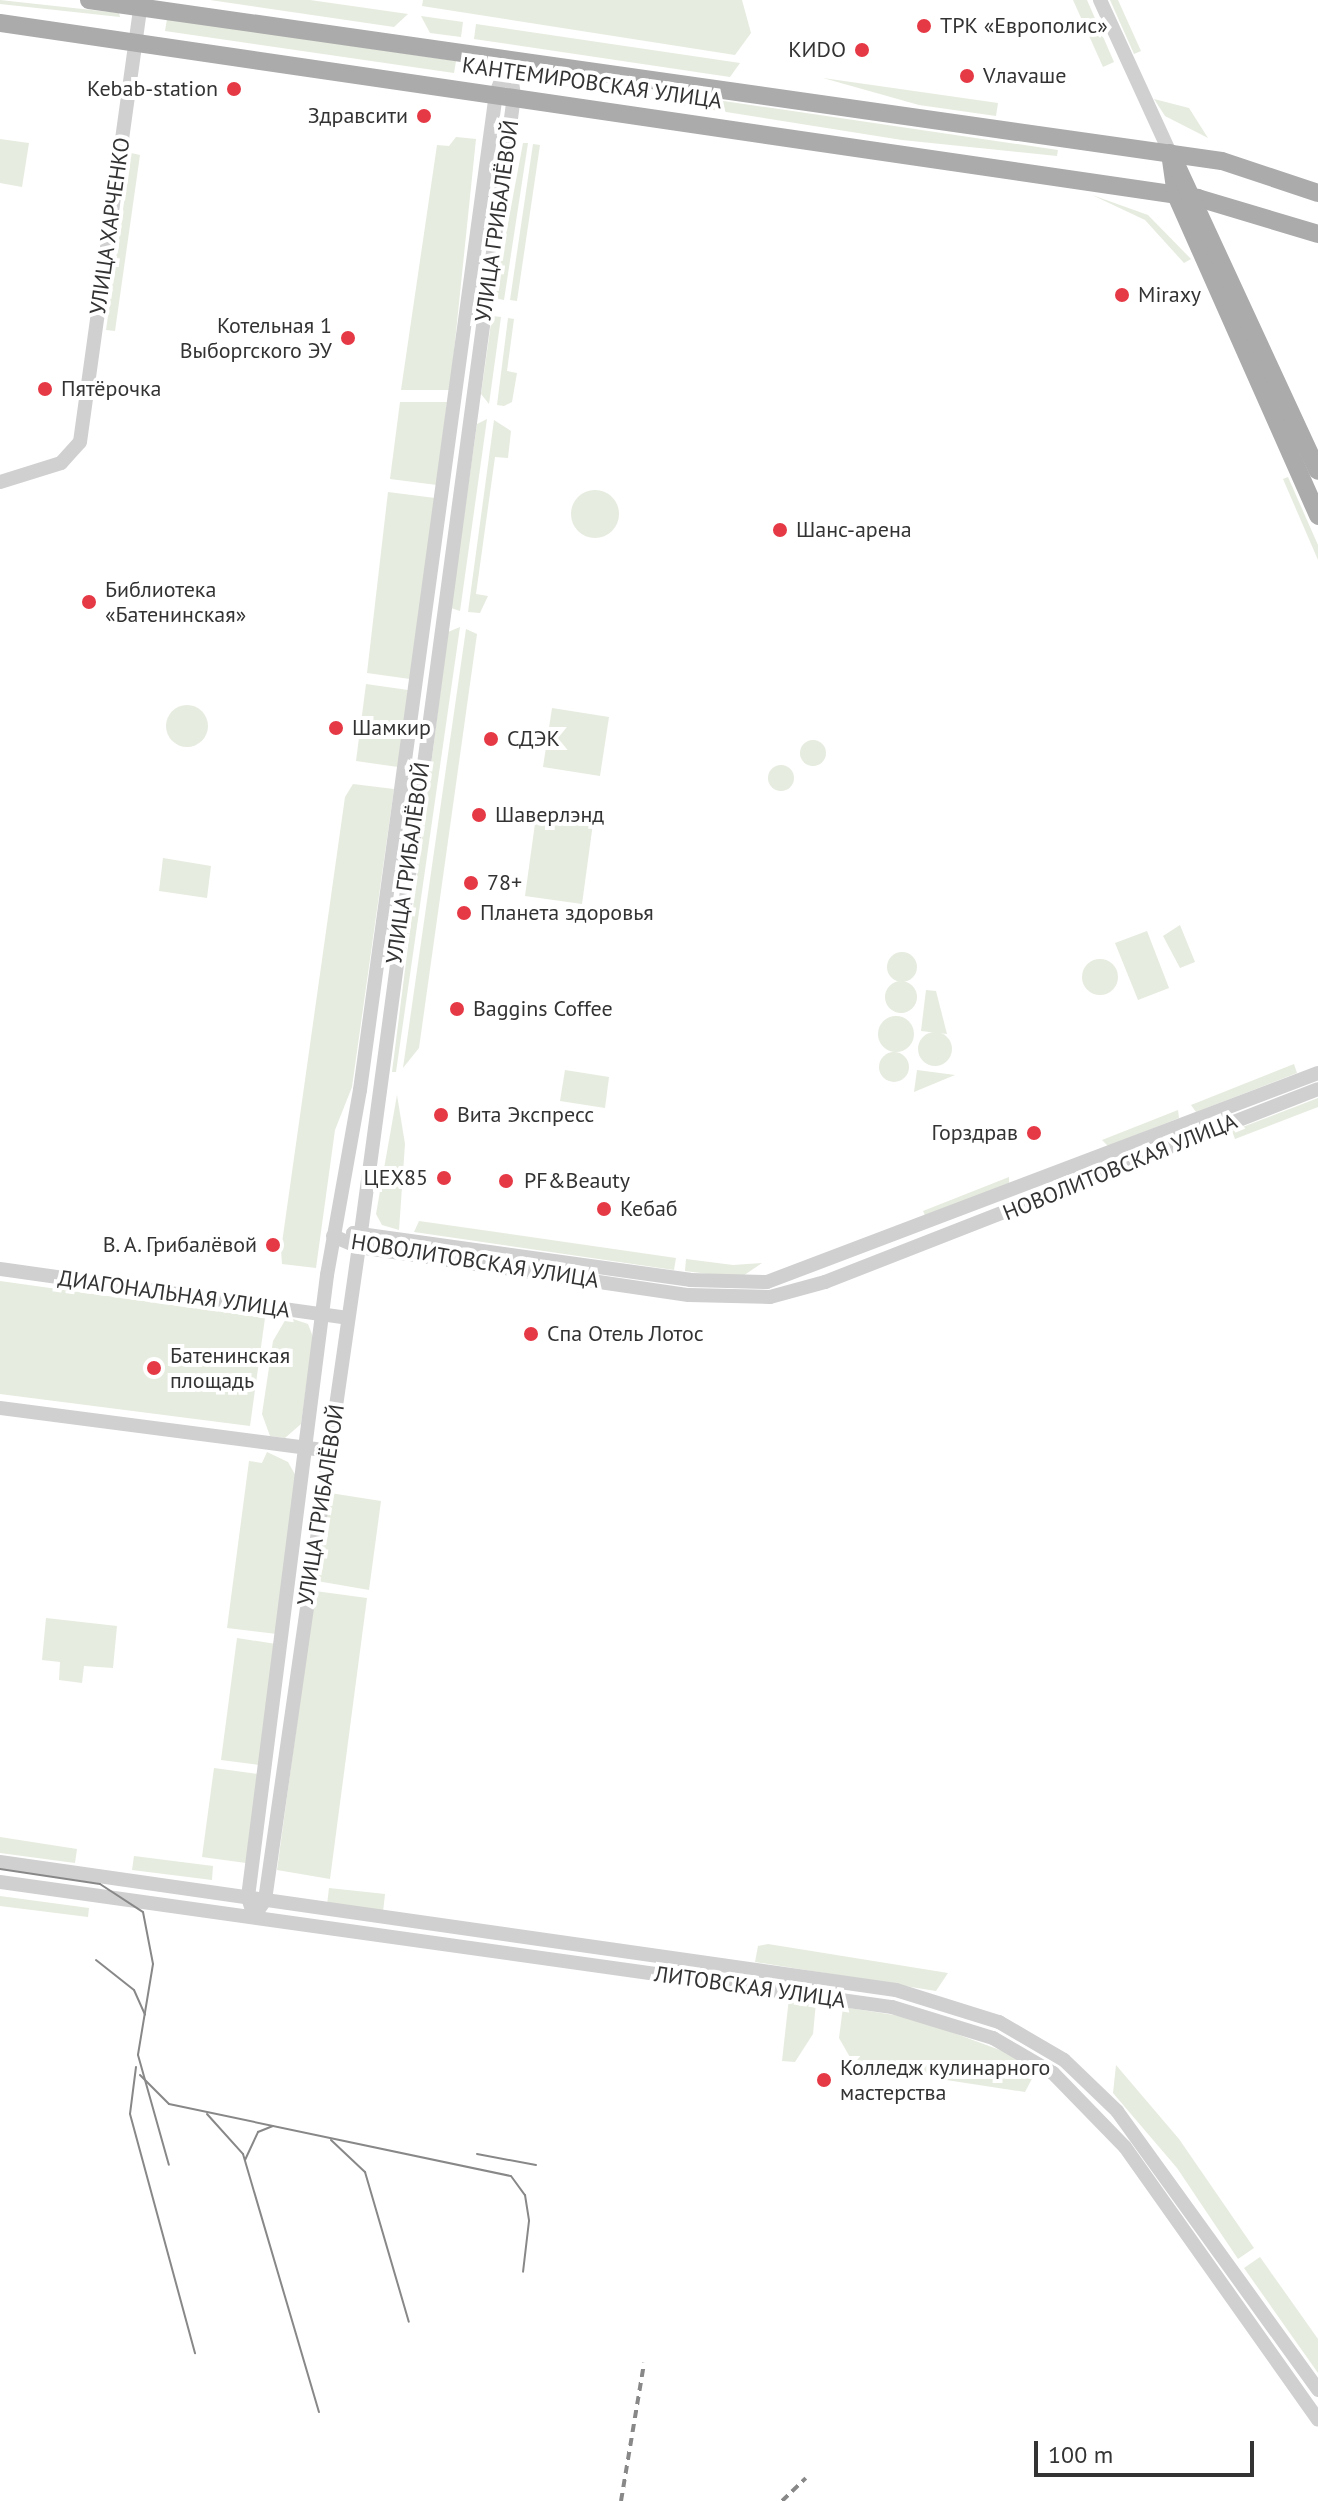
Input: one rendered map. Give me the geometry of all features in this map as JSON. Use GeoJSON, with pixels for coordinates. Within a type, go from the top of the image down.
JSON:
{"type":"FeatureCollection","features":[{"type":"Feature","properties":{"kind":"main road","name":"КАНТЕМИРОВСКАЯ УЛИЦА"},"geometry":{"type":"LineString","coordinates":[[89,0],[140,4],[1170,153],[1237,165],[1318,193]]}},
{"type":"Feature","properties":{"kind":"main road","name":"КАНТЕМИРОВСКАЯ УЛИЦА"},"geometry":{"type":"LineString","coordinates":[[0,23],[1198,198],[1318,234]]}},
{"type":"Feature","properties":{"kind":"main road"},"geometry":{"type":"LineString","coordinates":[[1170,153],[1176,195],[1318,516]]}},
{"type":"Feature","properties":{"kind":"main road"},"geometry":{"type":"LineString","coordinates":[[1170,153],[1198,198],[1318,471]]}},
{"type":"Feature","properties":{"kind":"street"},"geometry":{"type":"LineString","coordinates":[[1100,0],[1170,153]]}},
{"type":"Feature","properties":{"kind":"street","name":"УЛИЦА ХАРЧЕНКО"},"geometry":{"type":"LineString","coordinates":[[0,482],[61,463],[76,451],[140,4]]}},
{"type":"Feature","properties":{"kind":"street","name":"УЛИЦА ГРИБАЛЁВОЙ"},"geometry":{"type":"LineString","coordinates":[[254,1916],[265,1900],[326,1450],[360,1239],[509,59]]}},
{"type":"Feature","properties":{"kind":"street","name":"УЛИЦА ГРИБАЛЁВОЙ"},"geometry":{"type":"LineString","coordinates":[[254,1916],[248,1897],[333,1236],[360,1090],[505,95]]}},
{"type":"Feature","properties":{"kind":"street","name":"НОВОЛИТОВСКАЯ УЛИЦА"},"geometry":{"type":"LineString","coordinates":[[333,1236],[690,1280],[767,1282],[1318,1073]]}},
{"type":"Feature","properties":{"kind":"street","name":"НОВОЛИТОВСКАЯ УЛИЦА"},"geometry":{"type":"LineString","coordinates":[[360,1239],[689,1295],[770,1297],[825,1282],[1318,1089]]}},
{"type":"Feature","properties":{"kind":"street","name":"ДИАГОНАЛЬНАЯ УЛИЦА"},"geometry":{"type":"LineString","coordinates":[[0,1269],[348,1318]]}},
{"type":"Feature","properties":{"kind":"street"},"geometry":{"type":"LineString","coordinates":[[0,1408],[326,1450]]}},
{"type":"Feature","properties":{"kind":"street","name":"ЛИТОВСКАЯ УЛИЦА"},"geometry":{"type":"LineString","coordinates":[[0,1862],[896,1990],[999,2022],[1064,2060],[1117,2111],[1318,2390]]}},
{"type":"Feature","properties":{"kind":"street","name":"ЛИТОВСКАЯ УЛИЦА"},"geometry":{"type":"LineString","coordinates":[[0,1882],[892,2007],[993,2038],[1053,2073],[1125,2147],[1318,2420]]}},
{"type":"Feature","properties":{"kind":"shaded area"},"geometry":{"type":"Polygon","coordinates":[[[0,0],[119,13],[120,17],[0,4],[0,0]]]}},
{"type":"Feature","properties":{"kind":"shaded area"},"geometry":{"type":"Polygon","coordinates":[[[210,0],[310,0],[408,14],[394,27],[210,0]]]}},
{"type":"Feature","properties":{"kind":"shaded area"},"geometry":{"type":"Polygon","coordinates":[[[423,0],[742,0],[751,33],[735,55],[422,6],[423,0]]]}},
{"type":"Feature","properties":{"kind":"shaded area"},"geometry":{"type":"Polygon","coordinates":[[[1073,0],[1087,0],[1114,62],[1103,67],[1073,0]]]}},
{"type":"Feature","properties":{"kind":"shaded area"},"geometry":{"type":"Polygon","coordinates":[[[1110,0],[1118,0],[1141,51],[1134,54],[1110,0]]]}},
{"type":"Feature","properties":{"kind":"shaded area"},"geometry":{"type":"Polygon","coordinates":[[[421,16],[463,22],[461,37],[430,33],[421,16]]]}},
{"type":"Feature","properties":{"kind":"shaded area"},"geometry":{"type":"Polygon","coordinates":[[[167,19],[456,61],[454,73],[165,31],[167,19]]]}},
{"type":"Feature","properties":{"kind":"shaded area"},"geometry":{"type":"Polygon","coordinates":[[[476,24],[740,63],[730,77],[474,39],[476,24]]]}},
{"type":"Feature","properties":{"kind":"shaded area"},"geometry":{"type":"Polygon","coordinates":[[[823,78],[998,103],[996,116],[919,105],[823,78]]]}},
{"type":"Feature","properties":{"kind":"shaded area"},"geometry":{"type":"Polygon","coordinates":[[[531,81],[649,99],[717,100],[1058,150],[1057,156],[902,140],[531,81]]]}},
{"type":"Feature","properties":{"kind":"shaded area"},"geometry":{"type":"Polygon","coordinates":[[[1154,99],[1189,108],[1208,138],[1165,116],[1154,99]]]}},
{"type":"Feature","properties":{"kind":"shaded area"},"geometry":{"type":"Polygon","coordinates":[[[456,137],[476,139],[450,390],[401,390],[437,145],[449,146],[456,137]]]}},
{"type":"Feature","properties":{"kind":"shaded area"},"geometry":{"type":"Polygon","coordinates":[[[0,139],[29,143],[22,187],[0,183],[0,139]]]}},
{"type":"Feature","properties":{"kind":"shaded area"},"geometry":{"type":"Polygon","coordinates":[[[523,143],[528,143],[504,300],[494,298],[523,143]]]}},
{"type":"Feature","properties":{"kind":"shaded area"},"geometry":{"type":"Polygon","coordinates":[[[533,144],[540,145],[517,301],[510,300],[533,144]]]}},
{"type":"Feature","properties":{"kind":"shaded area"},"geometry":{"type":"Polygon","coordinates":[[[131,153],[140,155],[115,331],[106,330],[131,153]]]}},
{"type":"Feature","properties":{"kind":"shaded area"},"geometry":{"type":"Polygon","coordinates":[[[1092,195],[1148,215],[1191,259],[1184,263],[1145,220],[1092,195]]]}},
{"type":"Feature","properties":{"kind":"shaded area"},"geometry":{"type":"Polygon","coordinates":[[[492,316],[501,317],[489,404],[481,394],[492,316]]]}},
{"type":"Feature","properties":{"kind":"shaded area"},"geometry":{"type":"Polygon","coordinates":[[[508,318],[514,319],[507,371],[517,373],[512,402],[504,406],[497,405],[508,318]]]}},
{"type":"Feature","properties":{"kind":"shaded area"},"geometry":{"type":"Polygon","coordinates":[[[400,402],[447,402],[437,485],[390,479],[400,402]]]}},
{"type":"Feature","properties":{"kind":"shaded area"},"geometry":{"type":"Polygon","coordinates":[[[487,419],[460,611],[451,608],[477,424],[487,419]]]}},
{"type":"Feature","properties":{"kind":"shaded area"},"geometry":{"type":"Polygon","coordinates":[[[494,420],[511,431],[508,458],[495,457],[476,594],[488,596],[480,613],[468,612],[494,420]]]}},
{"type":"Feature","properties":{"kind":"shaded area"},"geometry":{"type":"Polygon","coordinates":[[[1288,477],[1318,545],[1318,560],[1283,479],[1288,477]]]}},
{"type":"Feature","properties":{"kind":"shaded area"},"geometry":{"type":"Polygon","coordinates":[[[595,490],[612,497],[619,514],[612,531],[595,538],[578,531],[571,514],[578,497],[595,490]]]}},
{"type":"Feature","properties":{"kind":"shaded area"},"geometry":{"type":"Polygon","coordinates":[[[388,492],[435,498],[410,679],[367,673],[388,492]]]}},
{"type":"Feature","properties":{"kind":"shaded area"},"geometry":{"type":"Polygon","coordinates":[[[460,627],[396,1072],[392,1072],[448,632],[460,627]]]}},
{"type":"Feature","properties":{"kind":"shaded area"},"geometry":{"type":"Polygon","coordinates":[[[466,629],[477,634],[419,1048],[403,1068],[466,629]]]}},
{"type":"Feature","properties":{"kind":"shaded area"},"geometry":{"type":"Polygon","coordinates":[[[366,684],[408,690],[398,767],[356,761],[366,684]]]}},
{"type":"Feature","properties":{"kind":"shaded area"},"geometry":{"type":"Polygon","coordinates":[[[187,705],[202,711],[208,726],[202,741],[187,747],[172,741],[166,726],[172,711],[187,705]]]}},
{"type":"Feature","properties":{"kind":"shaded area"},"geometry":{"type":"Polygon","coordinates":[[[552,708],[609,717],[600,776],[543,767],[552,708]]]}},
{"type":"Feature","properties":{"kind":"shaded area"},"geometry":{"type":"Polygon","coordinates":[[[813,740],[822,744],[826,753],[822,762],[813,766],[804,762],[800,753],[804,744],[813,740]]]}},
{"type":"Feature","properties":{"kind":"shaded area"},"geometry":{"type":"Polygon","coordinates":[[[781,765],[790,769],[794,778],[790,787],[781,791],[772,787],[768,778],[772,769],[781,765]]]}},
{"type":"Feature","properties":{"kind":"shaded area"},"geometry":{"type":"Polygon","coordinates":[[[353,784],[394,789],[352,1087],[335,1130],[316,1268],[282,1264],[281,1250],[345,797],[353,784]]]}},
{"type":"Feature","properties":{"kind":"shaded area"},"geometry":{"type":"Polygon","coordinates":[[[537,809],[594,816],[582,904],[525,896],[537,809]]]}},
{"type":"Feature","properties":{"kind":"shaded area"},"geometry":{"type":"Polygon","coordinates":[[[163,858],[211,866],[207,898],[159,891],[163,858]]]}},
{"type":"Feature","properties":{"kind":"shaded area"},"geometry":{"type":"Polygon","coordinates":[[[1180,925],[1195,962],[1180,968],[1163,936],[1180,925]]]}},
{"type":"Feature","properties":{"kind":"shaded area"},"geometry":{"type":"Polygon","coordinates":[[[1147,931],[1169,988],[1138,1000],[1115,943],[1147,931]]]}},
{"type":"Feature","properties":{"kind":"shaded area"},"geometry":{"type":"Polygon","coordinates":[[[902,952],[913,956],[917,967],[913,978],[902,982],[891,978],[887,967],[891,956],[902,952]]]}},
{"type":"Feature","properties":{"kind":"shaded area"},"geometry":{"type":"Polygon","coordinates":[[[1100,959],[1112,965],[1118,977],[1112,989],[1100,995],[1088,989],[1082,977],[1088,965],[1100,959]]]}},
{"type":"Feature","properties":{"kind":"shaded area"},"geometry":{"type":"Polygon","coordinates":[[[901,981],[912,986],[917,997],[912,1008],[901,1013],[890,1008],[885,997],[890,986],[901,981]]]}},
{"type":"Feature","properties":{"kind":"shaded area"},"geometry":{"type":"Polygon","coordinates":[[[926,990],[936,991],[947,1034],[921,1031],[926,990]]]}},
{"type":"Feature","properties":{"kind":"shaded area"},"geometry":{"type":"Polygon","coordinates":[[[896,1016],[908,1022],[914,1034],[908,1046],[896,1052],[884,1046],[878,1034],[884,1022],[896,1016]]]}},
{"type":"Feature","properties":{"kind":"shaded area"},"geometry":{"type":"Polygon","coordinates":[[[935,1032],[947,1037],[952,1049],[947,1061],[935,1066],[923,1061],[918,1049],[923,1037],[935,1032]]]}},
{"type":"Feature","properties":{"kind":"shaded area"},"geometry":{"type":"Polygon","coordinates":[[[894,1052],[905,1056],[909,1067],[905,1078],[894,1082],[883,1078],[879,1067],[883,1056],[894,1052]]]}},
{"type":"Feature","properties":{"kind":"shaded area"},"geometry":{"type":"Polygon","coordinates":[[[1294,1064],[1297,1073],[1196,1112],[1191,1105],[1294,1064]]]}},
{"type":"Feature","properties":{"kind":"shaded area"},"geometry":{"type":"Polygon","coordinates":[[[565,1070],[609,1077],[605,1108],[560,1101],[565,1070]]]}},
{"type":"Feature","properties":{"kind":"shaded area"},"geometry":{"type":"Polygon","coordinates":[[[917,1070],[955,1075],[914,1092],[917,1070]]]}},
{"type":"Feature","properties":{"kind":"shaded area"},"geometry":{"type":"Polygon","coordinates":[[[397,1095],[405,1144],[399,1230],[382,1225],[376,1214],[397,1095]]]}},
{"type":"Feature","properties":{"kind":"shaded area"},"geometry":{"type":"Polygon","coordinates":[[[1318,1098],[1318,1107],[1235,1139],[1232,1131],[1318,1098]]]}},
{"type":"Feature","properties":{"kind":"shaded area"},"geometry":{"type":"Polygon","coordinates":[[[1178,1110],[1179,1118],[1108,1146],[1102,1140],[1178,1110]]]}},
{"type":"Feature","properties":{"kind":"shaded area"},"geometry":{"type":"Polygon","coordinates":[[[1009,1177],[1009,1186],[926,1218],[923,1211],[1009,1177]]]}},
{"type":"Feature","properties":{"kind":"shaded area"},"geometry":{"type":"Polygon","coordinates":[[[419,1221],[676,1258],[674,1270],[414,1232],[419,1221]]]}},
{"type":"Feature","properties":{"kind":"shaded area"},"geometry":{"type":"Polygon","coordinates":[[[686,1259],[733,1265],[762,1263],[740,1278],[685,1271],[686,1259]]]}},
{"type":"Feature","properties":{"kind":"shaded area","name":"Батенинская площадь"},"geometry":{"type":"Polygon","coordinates":[[[0,1281],[265,1318],[250,1426],[0,1394],[0,1281]]]}},
{"type":"Feature","properties":{"kind":"shaded area"},"geometry":{"type":"Polygon","coordinates":[[[287,1317],[308,1324],[313,1337],[301,1424],[285,1438],[270,1436],[262,1414],[273,1341],[287,1317]]]}},
{"type":"Feature","properties":{"kind":"shaded area"},"geometry":{"type":"Polygon","coordinates":[[[267,1452],[288,1462],[297,1478],[277,1634],[227,1628],[249,1461],[262,1463],[267,1452]]]}},
{"type":"Feature","properties":{"kind":"shaded area"},"geometry":{"type":"Polygon","coordinates":[[[330,1493],[381,1501],[369,1590],[317,1581],[330,1493]]]}},
{"type":"Feature","properties":{"kind":"shaded area"},"geometry":{"type":"Polygon","coordinates":[[[315,1591],[367,1598],[330,1879],[277,1870],[315,1591]]]}},
{"type":"Feature","properties":{"kind":"shaded area"},"geometry":{"type":"Polygon","coordinates":[[[46,1618],[117,1626],[113,1668],[84,1666],[82,1683],[59,1680],[60,1662],[42,1660],[46,1618]]]}},
{"type":"Feature","properties":{"kind":"shaded area"},"geometry":{"type":"Polygon","coordinates":[[[237,1638],[276,1644],[259,1765],[221,1760],[237,1638]]]}},
{"type":"Feature","properties":{"kind":"shaded area"},"geometry":{"type":"Polygon","coordinates":[[[214,1768],[258,1774],[246,1863],[202,1857],[214,1768]]]}},
{"type":"Feature","properties":{"kind":"shaded area"},"geometry":{"type":"Polygon","coordinates":[[[0,1837],[77,1849],[75,1863],[0,1853],[0,1837]]]}},
{"type":"Feature","properties":{"kind":"shaded area"},"geometry":{"type":"Polygon","coordinates":[[[134,1856],[213,1866],[212,1880],[132,1870],[134,1856]]]}},
{"type":"Feature","properties":{"kind":"shaded area"},"geometry":{"type":"Polygon","coordinates":[[[329,1888],[385,1894],[383,1912],[327,1905],[329,1888]]]}},
{"type":"Feature","properties":{"kind":"shaded area"},"geometry":{"type":"Polygon","coordinates":[[[0,1896],[89,1908],[88,1917],[0,1906],[0,1896]]]}},
{"type":"Feature","properties":{"kind":"shaded area"},"geometry":{"type":"Polygon","coordinates":[[[768,1944],[948,1973],[936,1991],[755,1962],[758,1946],[768,1944]]]}},
{"type":"Feature","properties":{"kind":"shaded area"},"geometry":{"type":"Polygon","coordinates":[[[789,1998],[816,2002],[813,2034],[795,2062],[782,2061],[789,1998]]]}},
{"type":"Feature","properties":{"kind":"shaded area"},"geometry":{"type":"Polygon","coordinates":[[[843,2007],[913,2018],[1008,2053],[1036,2071],[1025,2092],[855,2066],[839,2038],[843,2007]]]}},
{"type":"Feature","properties":{"kind":"shaded area"},"geometry":{"type":"Polygon","coordinates":[[[1116,2065],[1179,2139],[1254,2248],[1238,2259],[1177,2168],[1113,2093],[1116,2065]]]}},
{"type":"Feature","properties":{"kind":"shaded area"},"geometry":{"type":"Polygon","coordinates":[[[1260,2257],[1318,2339],[1318,2373],[1244,2268],[1260,2257]]]}},
{"type":"Feature","properties":{"kind":"tram line"},"geometry":{"type":"LineString","coordinates":[[0,1869],[100,1884],[143,1912],[153,1964],[138,2055],[169,2165]]}},
{"type":"Feature","properties":{"kind":"tram line"},"geometry":{"type":"LineString","coordinates":[[96,1960],[134,1990],[145,2015]]}},
{"type":"Feature","properties":{"kind":"tram line"},"geometry":{"type":"LineString","coordinates":[[136,2067],[130,2114],[195,2353]]}},
{"type":"Feature","properties":{"kind":"tram line"},"geometry":{"type":"LineString","coordinates":[[140,2075],[169,2104],[511,2176],[525,2195],[529,2221],[523,2272]]}},
{"type":"Feature","properties":{"kind":"tram line"},"geometry":{"type":"LineString","coordinates":[[207,2114],[243,2154],[319,2412]]}},
{"type":"Feature","properties":{"kind":"tram line"},"geometry":{"type":"LineString","coordinates":[[245,2160],[258,2132],[273,2126]]}},
{"type":"Feature","properties":{"kind":"tram line"},"geometry":{"type":"LineString","coordinates":[[331,2140],[365,2172],[409,2322]]}},
{"type":"Feature","properties":{"kind":"tram line"},"geometry":{"type":"LineString","coordinates":[[477,2154],[536,2165]]}},
{"type":"Feature","properties":{"kind":"railway"},"geometry":{"type":"LineString","coordinates":[[621,2501],[644,2363]]}},
{"type":"Feature","properties":{"kind":"railway"},"geometry":{"type":"LineString","coordinates":[[782,2501],[806,2478]]}},
{"type":"Feature","properties":{"kind":"place","name":"ТРК «Европолис»"},"geometry":{"type":"Point","coordinates":[924,26]}},
{"type":"Feature","properties":{"kind":"place","name":"КИDO"},"geometry":{"type":"Point","coordinates":[862,50]}},
{"type":"Feature","properties":{"kind":"place","name":"Vлаvаше"},"geometry":{"type":"Point","coordinates":[967,76]}},
{"type":"Feature","properties":{"kind":"place","name":"Kebab-station"},"geometry":{"type":"Point","coordinates":[234,89]}},
{"type":"Feature","properties":{"kind":"place","name":"Здравсити"},"geometry":{"type":"Point","coordinates":[424,116]}},
{"type":"Feature","properties":{"kind":"place","name":"Miraxy"},"geometry":{"type":"Point","coordinates":[1122,295]}},
{"type":"Feature","properties":{"kind":"place","name":"Котельная 1 Выборгского ЭУ"},"geometry":{"type":"Point","coordinates":[348,338]}},
{"type":"Feature","properties":{"kind":"place","name":"Пятёрочка"},"geometry":{"type":"Point","coordinates":[45,389]}},
{"type":"Feature","properties":{"kind":"place","name":"Шанс-арена"},"geometry":{"type":"Point","coordinates":[780,530]}},
{"type":"Feature","properties":{"kind":"place","name":"Библиотека «Батенинская»"},"geometry":{"type":"Point","coordinates":[89,602]}},
{"type":"Feature","properties":{"kind":"place","name":"Шамкир"},"geometry":{"type":"Point","coordinates":[336,728]}},
{"type":"Feature","properties":{"kind":"place","name":"СДЭК"},"geometry":{"type":"Point","coordinates":[491,739]}},
{"type":"Feature","properties":{"kind":"place","name":"Шаверлэнд"},"geometry":{"type":"Point","coordinates":[479,815]}},
{"type":"Feature","properties":{"kind":"place","name":"78+"},"geometry":{"type":"Point","coordinates":[471,883]}},
{"type":"Feature","properties":{"kind":"place","name":"Планета здоровья"},"geometry":{"type":"Point","coordinates":[464,913]}},
{"type":"Feature","properties":{"kind":"place","name":"Baggins Coffee"},"geometry":{"type":"Point","coordinates":[457,1009]}},
{"type":"Feature","properties":{"kind":"place","name":"Вита Экспресс"},"geometry":{"type":"Point","coordinates":[441,1115]}},
{"type":"Feature","properties":{"kind":"place","name":"Горздрав"},"geometry":{"type":"Point","coordinates":[1034,1133]}},
{"type":"Feature","properties":{"kind":"place","name":"ЦЕХ85"},"geometry":{"type":"Point","coordinates":[444,1178]}},
{"type":"Feature","properties":{"kind":"place","name":"PF&Beauty"},"geometry":{"type":"Point","coordinates":[506,1181]}},
{"type":"Feature","properties":{"kind":"place","name":"Кебаб"},"geometry":{"type":"Point","coordinates":[604,1209]}},
{"type":"Feature","properties":{"kind":"place","name":"В. А. Грибалёвой"},"geometry":{"type":"Point","coordinates":[273,1245]}},
{"type":"Feature","properties":{"kind":"place","name":"Спа Отель Лотос"},"geometry":{"type":"Point","coordinates":[531,1334]}},
{"type":"Feature","properties":{"kind":"place","name":"Батенинская площадь"},"geometry":{"type":"Point","coordinates":[154,1368]}},
{"type":"Feature","properties":{"kind":"place","name":"Колледж кулинарного мастерства"},"geometry":{"type":"Point","coordinates":[824,2080]}}]}
